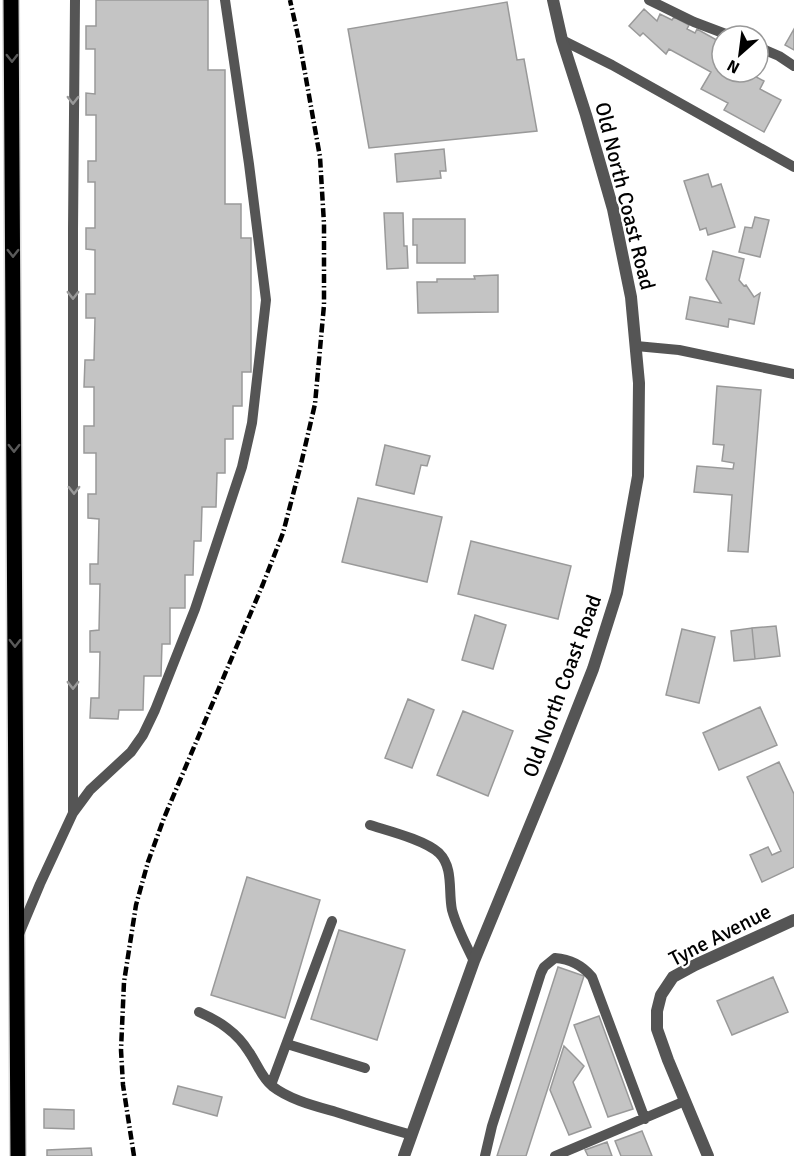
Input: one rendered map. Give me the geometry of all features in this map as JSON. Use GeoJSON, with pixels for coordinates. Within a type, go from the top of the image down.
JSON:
{"type":"FeatureCollection","features":[{"type":"Feature","properties":{"kind":"main road"},"geometry":{"type":"LineString","coordinates":[[11,0],[18,1156]]}},
{"type":"Feature","properties":{"kind":"street","name":"Old North Coast Road"},"geometry":{"type":"LineString","coordinates":[[404,1156],[474,961],[585,690],[617,593],[638,476],[639,383],[631,297],[613,209],[562,40],[553,0]]}},
{"type":"Feature","properties":{"kind":"street","name":"Tyne Avenue"},"geometry":{"type":"LineString","coordinates":[[708,1156],[657,1029],[657,1011],[661,995],[674,977],[695,965],[794,920]]}},
{"type":"Feature","properties":{"kind":"lane"},"geometry":{"type":"LineString","coordinates":[[73,813],[75,0]]}},
{"type":"Feature","properties":{"kind":"lane"},"geometry":{"type":"LineString","coordinates":[[17,939],[73,813],[90,790],[130,752],[143,735],[155,710],[195,609],[239,476],[252,423],[266,300],[225,0]]}},
{"type":"Feature","properties":{"kind":"lane"},"geometry":{"type":"LineString","coordinates":[[649,0],[710,28]]}},
{"type":"Feature","properties":{"kind":"lane"},"geometry":{"type":"LineString","coordinates":[[562,40],[612,65],[794,167]]}},
{"type":"Feature","properties":{"kind":"lane"},"geometry":{"type":"LineString","coordinates":[[770,52],[794,66]]}},
{"type":"Feature","properties":{"kind":"lane"},"geometry":{"type":"LineString","coordinates":[[636,346],[679,350],[794,374]]}},
{"type":"Feature","properties":{"kind":"lane"},"geometry":{"type":"LineString","coordinates":[[370,825],[427,845],[438,852],[446,862],[452,909],[459,932],[474,961]]}},
{"type":"Feature","properties":{"kind":"lane"},"geometry":{"type":"LineString","coordinates":[[271,1086],[333,921]]}},
{"type":"Feature","properties":{"kind":"lane"},"geometry":{"type":"LineString","coordinates":[[484,1156],[541,973],[544,967],[555,958],[565,959],[584,968],[592,977],[645,1119]]}},
{"type":"Feature","properties":{"kind":"lane"},"geometry":{"type":"LineString","coordinates":[[199,1012],[212,1018],[238,1037],[271,1086],[308,1103],[412,1135]]}},
{"type":"Feature","properties":{"kind":"lane"},"geometry":{"type":"LineString","coordinates":[[287,1044],[365,1068]]}},
{"type":"Feature","properties":{"kind":"lane"},"geometry":{"type":"LineString","coordinates":[[555,1156],[685,1101]]}},
{"type":"Feature","properties":{"kind":"building"},"geometry":{"type":"Polygon","coordinates":[[[96,0],[208,0],[208,70],[225,70],[225,204],[241,204],[241,238],[251,238],[251,372],[242,372],[242,406],[233,406],[233,439],[225,439],[225,473],[217,473],[216,507],[202,507],[201,541],[194,541],[193,575],[185,575],[185,608],[170,608],[170,644],[162,644],[161,676],[144,676],[143,710],[119,710],[118,719],[90,718],[91,698],[99,698],[100,652],[90,652],[90,631],[99,630],[100,584],[90,584],[90,564],[98,564],[99,519],[88,518],[88,494],[96,494],[96,453],[84,453],[84,426],[94,426],[94,387],[84,387],[85,360],[94,360],[95,318],[86,318],[86,294],[95,294],[95,250],[86,249],[86,228],[95,228],[95,182],[88,182],[88,161],[96,161],[96,115],[86,115],[86,93],[95,94],[95,49],[86,49],[86,26],[96,26],[96,0]]]}},
{"type":"Feature","properties":{"kind":"building"},"geometry":{"type":"Polygon","coordinates":[[[507,2],[517,60],[524,59],[537,131],[369,148],[348,29],[507,2]]]}},
{"type":"Feature","properties":{"kind":"building"},"geometry":{"type":"Polygon","coordinates":[[[644,9],[657,21],[660,14],[672,20],[674,17],[689,25],[687,29],[695,33],[697,29],[710,36],[710,71],[669,49],[666,54],[643,33],[640,36],[629,26],[644,9]]]}},
{"type":"Feature","properties":{"kind":"building"},"geometry":{"type":"Polygon","coordinates":[[[794,29],[794,50],[785,45],[794,29]]]}},
{"type":"Feature","properties":{"kind":"building"},"geometry":{"type":"Polygon","coordinates":[[[710,74],[710,84],[762,84],[760,89],[781,100],[764,132],[724,110],[728,103],[701,89],[710,74]]]}},
{"type":"Feature","properties":{"kind":"building"},"geometry":{"type":"Polygon","coordinates":[[[444,149],[446,171],[440,171],[441,178],[397,182],[395,154],[444,149]]]}},
{"type":"Feature","properties":{"kind":"building"},"geometry":{"type":"Polygon","coordinates":[[[708,174],[712,187],[721,184],[735,227],[708,235],[706,228],[700,230],[684,181],[708,174]]]}},
{"type":"Feature","properties":{"kind":"building"},"geometry":{"type":"Polygon","coordinates":[[[384,213],[403,213],[404,246],[407,246],[408,268],[387,269],[384,213]]]}},
{"type":"Feature","properties":{"kind":"building"},"geometry":{"type":"Polygon","coordinates":[[[755,217],[769,220],[760,257],[739,252],[745,227],[752,228],[755,217]]]}},
{"type":"Feature","properties":{"kind":"building"},"geometry":{"type":"Polygon","coordinates":[[[413,219],[465,219],[465,263],[417,263],[417,245],[413,245],[413,219]]]}},
{"type":"Feature","properties":{"kind":"building"},"geometry":{"type":"Polygon","coordinates":[[[713,251],[744,259],[739,280],[744,286],[746,285],[754,297],[760,293],[754,324],[729,319],[728,327],[686,319],[690,297],[721,303],[706,279],[713,251]]]}},
{"type":"Feature","properties":{"kind":"building"},"geometry":{"type":"Polygon","coordinates":[[[498,275],[498,312],[418,313],[417,282],[437,282],[437,279],[475,279],[474,276],[498,275]]]}},
{"type":"Feature","properties":{"kind":"building"},"geometry":{"type":"Polygon","coordinates":[[[717,386],[761,390],[748,552],[728,551],[732,495],[694,492],[697,466],[733,469],[734,463],[722,461],[724,445],[713,444],[717,386]]]}},
{"type":"Feature","properties":{"kind":"building"},"geometry":{"type":"Polygon","coordinates":[[[385,445],[430,456],[427,466],[421,465],[414,494],[376,485],[385,445]]]}},
{"type":"Feature","properties":{"kind":"building"},"geometry":{"type":"Polygon","coordinates":[[[358,498],[442,517],[427,582],[342,562],[358,498]]]}},
{"type":"Feature","properties":{"kind":"building"},"geometry":{"type":"Polygon","coordinates":[[[471,541],[571,566],[558,619],[458,594],[471,541]]]}},
{"type":"Feature","properties":{"kind":"building"},"geometry":{"type":"Polygon","coordinates":[[[475,615],[506,625],[493,669],[462,660],[475,615]]]}},
{"type":"Feature","properties":{"kind":"building"},"geometry":{"type":"Polygon","coordinates":[[[776,626],[780,656],[755,659],[752,628],[776,626]]]}},
{"type":"Feature","properties":{"kind":"building"},"geometry":{"type":"Polygon","coordinates":[[[752,628],[755,659],[734,661],[731,631],[752,628]]]}},
{"type":"Feature","properties":{"kind":"building"},"geometry":{"type":"Polygon","coordinates":[[[682,629],[715,637],[699,703],[666,695],[682,629]]]}},
{"type":"Feature","properties":{"kind":"building"},"geometry":{"type":"Polygon","coordinates":[[[408,699],[434,710],[412,768],[385,758],[408,699]]]}},
{"type":"Feature","properties":{"kind":"building"},"geometry":{"type":"Polygon","coordinates":[[[760,707],[777,745],[719,770],[703,733],[760,707]]]}},
{"type":"Feature","properties":{"kind":"building"},"geometry":{"type":"Polygon","coordinates":[[[463,711],[513,731],[488,796],[437,775],[463,711]]]}},
{"type":"Feature","properties":{"kind":"building"},"geometry":{"type":"Polygon","coordinates":[[[779,762],[794,794],[794,867],[762,882],[750,855],[768,847],[772,855],[781,851],[747,777],[779,762]]]}},
{"type":"Feature","properties":{"kind":"building"},"geometry":{"type":"Polygon","coordinates":[[[247,877],[320,900],[285,1018],[211,995],[247,877]]]}},
{"type":"Feature","properties":{"kind":"building"},"geometry":{"type":"Polygon","coordinates":[[[339,930],[405,950],[377,1040],[311,1019],[339,930]]]}},
{"type":"Feature","properties":{"kind":"building"},"geometry":{"type":"Polygon","coordinates":[[[558,967],[584,976],[526,1156],[497,1156],[558,967]]]}},
{"type":"Feature","properties":{"kind":"building"},"geometry":{"type":"Polygon","coordinates":[[[773,977],[788,1012],[732,1035],[717,1001],[773,977]]]}},
{"type":"Feature","properties":{"kind":"building"},"geometry":{"type":"Polygon","coordinates":[[[599,1016],[633,1109],[608,1117],[574,1025],[599,1016]]]}},
{"type":"Feature","properties":{"kind":"building"},"geometry":{"type":"Polygon","coordinates":[[[564,1046],[584,1066],[573,1082],[591,1127],[569,1135],[550,1090],[564,1046]]]}},
{"type":"Feature","properties":{"kind":"building"},"geometry":{"type":"Polygon","coordinates":[[[178,1086],[222,1097],[217,1116],[173,1104],[178,1086]]]}},
{"type":"Feature","properties":{"kind":"building"},"geometry":{"type":"Polygon","coordinates":[[[44,1109],[74,1110],[74,1129],[44,1128],[44,1109]]]}},
{"type":"Feature","properties":{"kind":"building"},"geometry":{"type":"Polygon","coordinates":[[[642,1131],[652,1156],[621,1156],[615,1141],[642,1131]]]}},
{"type":"Feature","properties":{"kind":"building"},"geometry":{"type":"Polygon","coordinates":[[[607,1142],[612,1156],[588,1156],[585,1150],[607,1142]]]}},
{"type":"Feature","properties":{"kind":"building"},"geometry":{"type":"Polygon","coordinates":[[[91,1148],[92,1156],[47,1156],[47,1150],[91,1148]]]}},
{"type":"Feature","properties":{"kind":"railway"},"geometry":{"type":"LineString","coordinates":[[134,1156],[123,1085],[121,1050],[124,982],[136,905],[164,818],[283,533],[315,404],[324,305],[324,224],[320,157],[290,0]]}}]}
